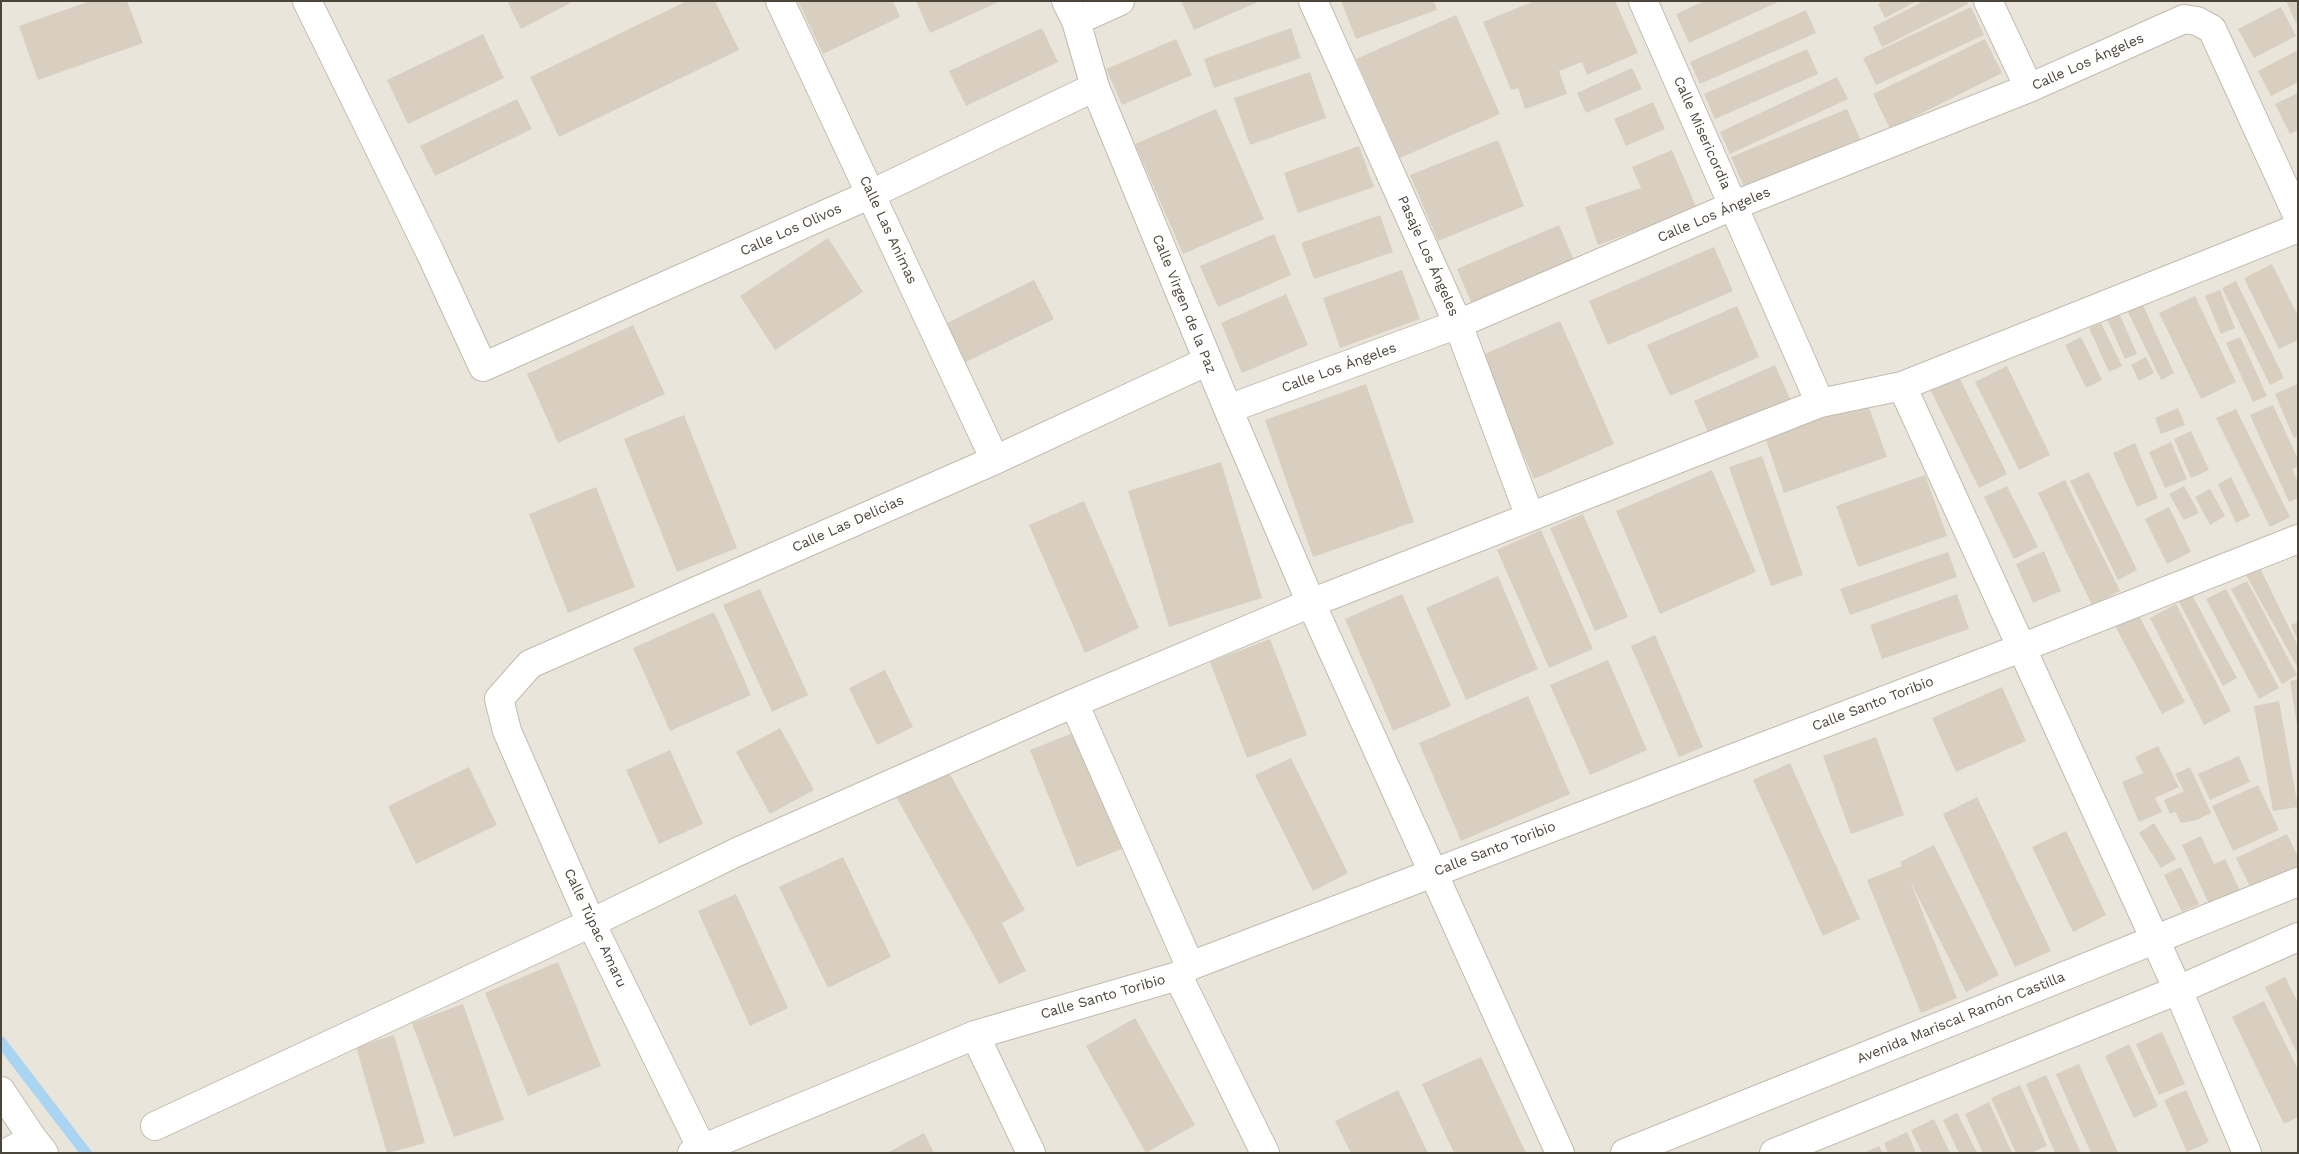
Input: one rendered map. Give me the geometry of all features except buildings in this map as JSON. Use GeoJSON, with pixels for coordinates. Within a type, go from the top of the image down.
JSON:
{"type":"FeatureCollection","features":[{"type":"Feature","properties":{"kind":"street","name":"Calle Los Olivos"},"geometry":{"type":"LineString","coordinates":[[307,1],[430,252],[483,367],[871,194],[1095,87]]}},
{"type":"Feature","properties":{"kind":"street","name":"Calle Las Animas"},"geometry":{"type":"LineString","coordinates":[[780,1],[995,460]]}},
{"type":"Feature","properties":{"kind":"street"},"geometry":{"type":"LineString","coordinates":[[1071,11],[1120,1]]}},
{"type":"Feature","properties":{"kind":"street","name":"Pasaje Los Ángeles"},"geometry":{"type":"LineString","coordinates":[[1313,1],[1458,324],[1530,517]]}},
{"type":"Feature","properties":{"kind":"street","name":"Calle Misericordia"},"geometry":{"type":"LineString","coordinates":[[1643,1],[1735,205],[1820,403]]}},
{"type":"Feature","properties":{"kind":"street"},"geometry":{"type":"LineString","coordinates":[[1988,1],[2029,88]]}},
{"type":"Feature","properties":{"kind":"street","name":"Calle Virgen de la Paz"},"geometry":{"type":"LineString","coordinates":[[1071,11],[1095,87],[1228,409],[1311,603],[1560,1153]]}},
{"type":"Feature","properties":{"kind":"street","name":"Calle Los Ángeles"},"geometry":{"type":"LineString","coordinates":[[1228,409],[1458,324],[1735,205],[2029,88],[2184,19],[2197,21],[2212,29],[2298,217]]}},
{"type":"Feature","properties":{"kind":"street"},"geometry":{"type":"LineString","coordinates":[[155,1126],[591,923],[736,852],[1074,703],[1311,603],[1820,403],[1902,386],[2298,228]]}},
{"type":"Feature","properties":{"kind":"street","name":"Calle Las Delicias"},"geometry":{"type":"LineString","coordinates":[[499,699],[530,664],[995,460],[1208,361]]}},
{"type":"Feature","properties":{"kind":"street"},"geometry":{"type":"LineString","coordinates":[[1902,386],[2020,648],[2178,990],[2247,1153]]}},
{"type":"Feature","properties":{"kind":"street","name":"Calle Santo Toribio"},"geometry":{"type":"LineString","coordinates":[[699,1151],[975,1035],[1184,971],[1432,873],[2020,648],[2298,539]]}},
{"type":"Feature","properties":{"kind":"street","name":"Calle Túpac Amaru"},"geometry":{"type":"LineString","coordinates":[[499,699],[507,731],[591,923],[699,1151]]}},
{"type":"Feature","properties":{"kind":"street"},"geometry":{"type":"LineString","coordinates":[[1074,703],[1184,971],[1266,1153]]}},
{"type":"Feature","properties":{"kind":"street","name":"Avenida Mariscal Ramón Castilla"},"geometry":{"type":"LineString","coordinates":[[1625,1153],[2298,882]]}},
{"type":"Feature","properties":{"kind":"street"},"geometry":{"type":"LineString","coordinates":[[1774,1153],[2178,990],[2298,937]]}},
{"type":"Feature","properties":{"kind":"street"},"geometry":{"type":"LineString","coordinates":[[975,1035],[1031,1153]]}},
{"type":"Feature","properties":{"kind":"street"},"geometry":{"type":"LineString","coordinates":[[1,1091],[38,1146],[6,1153]]}},
{"type":"Feature","properties":{"kind":"shaded area"},"geometry":{"type":"Polygon","coordinates":[[[1,1],[2298,1],[2298,1153],[1,1153],[1,1]]]}},
{"type":"Feature","properties":{"kind":"waterway"},"geometry":{"type":"LineString","coordinates":[[1,1042],[86,1153]]}}]}
